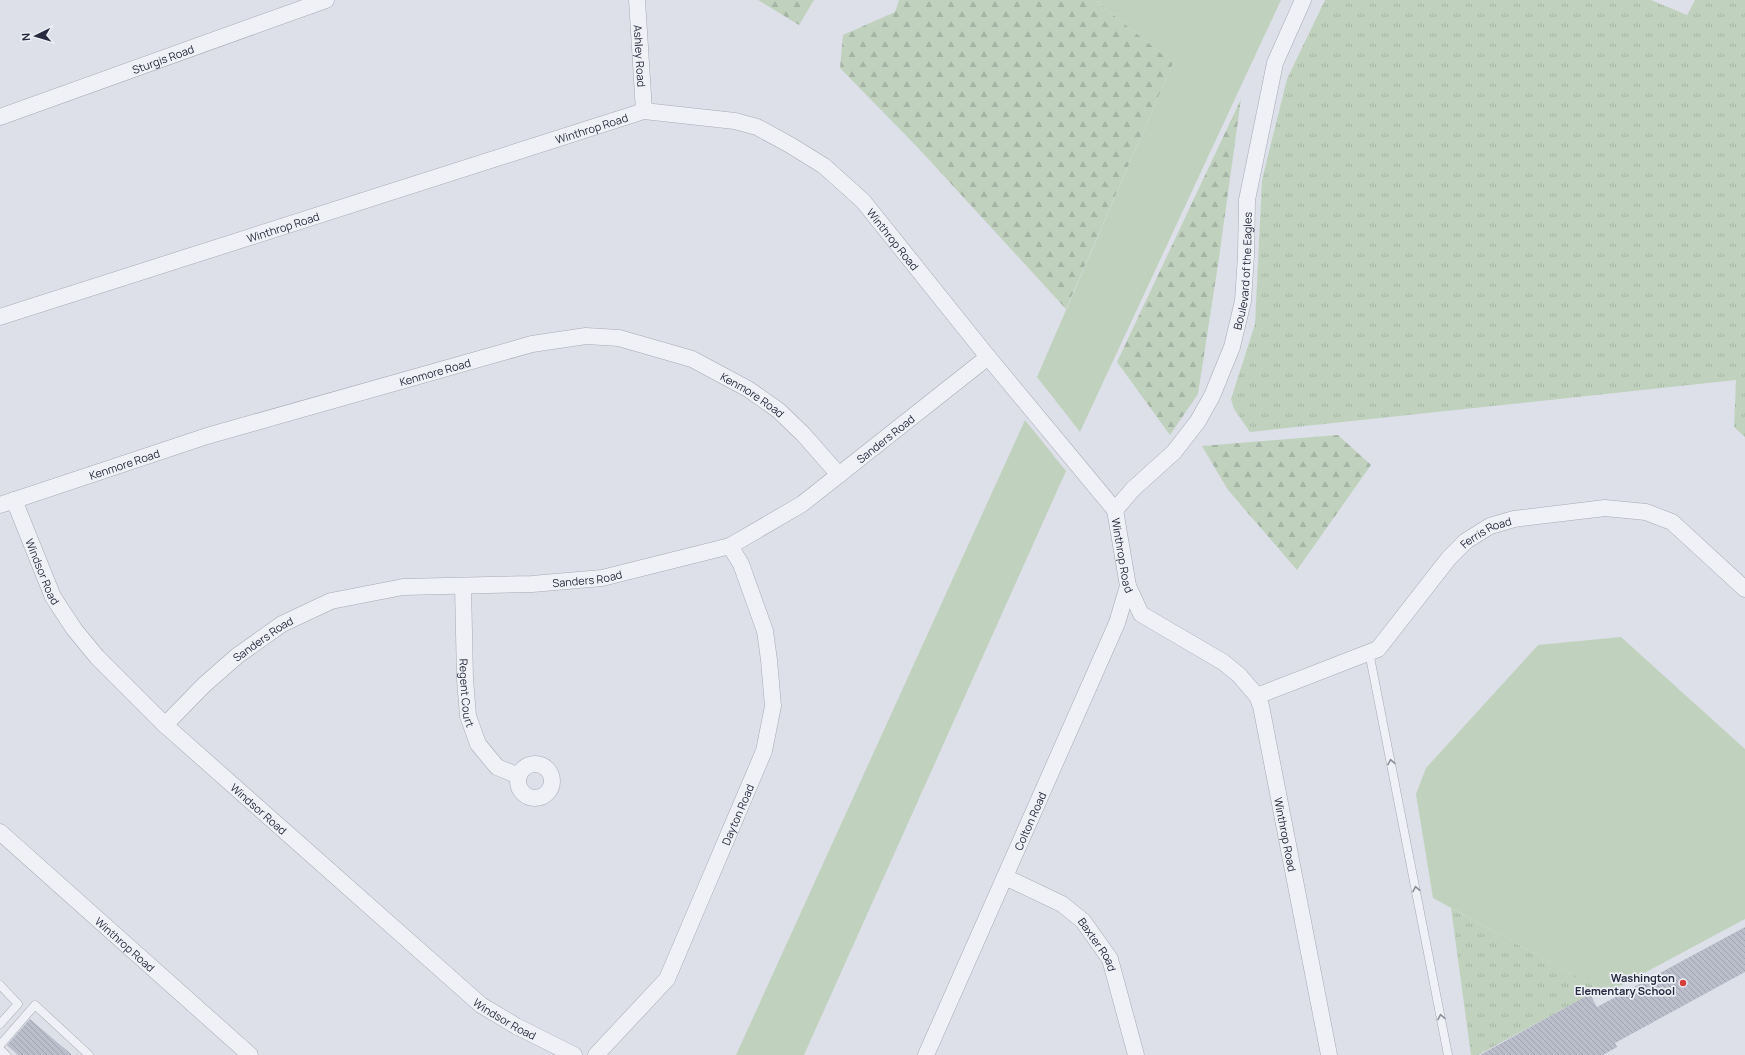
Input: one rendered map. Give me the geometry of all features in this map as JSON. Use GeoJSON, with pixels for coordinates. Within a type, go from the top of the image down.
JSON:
{"type":"FeatureCollection","features":[{"type":"Feature","properties":{"kind":"street","name":"Sturgis Road"},"geometry":{"type":"LineString","coordinates":[[0,117],[326,0]]}},
{"type":"Feature","properties":{"kind":"street","name":"Ashley Road"},"geometry":{"type":"LineString","coordinates":[[637,0],[644,111]]}},
{"type":"Feature","properties":{"kind":"street","name":"Boulevard of the Eagles"},"geometry":{"type":"LineString","coordinates":[[1116,510],[1133,489],[1174,452],[1198,421],[1212,396],[1232,347],[1243,301],[1247,200],[1275,63],[1303,0]]}},
{"type":"Feature","properties":{"kind":"street","name":"Winthrop Road"},"geometry":{"type":"LineString","coordinates":[[0,317],[644,111],[735,121],[757,127],[790,144],[824,166],[863,201],[988,357],[1116,510],[1128,586],[1140,614],[1223,662],[1239,675],[1257,696],[1261,706],[1329,1055]]}},
{"type":"Feature","properties":{"kind":"street","name":"Kenmore Road"},"geometry":{"type":"LineString","coordinates":[[7,502],[214,434],[532,344],[586,336],[619,338],[692,359],[748,389],[778,410],[803,434],[839,475]]}},
{"type":"Feature","properties":{"kind":"street","name":"Sanders Road"},"geometry":{"type":"LineString","coordinates":[[165,725],[204,685],[237,656],[282,624],[331,600],[403,587],[532,584],[602,578],[730,546],[802,504],[988,357]]}},
{"type":"Feature","properties":{"kind":"street","name":"Windsor Road"},"geometry":{"type":"LineString","coordinates":[[7,502],[53,597],[74,629],[97,657],[165,725],[481,1005],[516,1026],[574,1055]]}},
{"type":"Feature","properties":{"kind":"street","name":"Ferris Road"},"geometry":{"type":"LineString","coordinates":[[1257,696],[1378,649],[1449,558],[1466,541],[1490,526],[1514,519],[1605,508],[1646,512],[1672,522],[1745,590]]}},
{"type":"Feature","properties":{"kind":"street","name":"Dayton Road"},"geometry":{"type":"LineString","coordinates":[[596,1055],[667,979],[764,751],[773,706],[765,631],[741,564],[730,546]]}},
{"type":"Feature","properties":{"kind":"street","name":"Regent Court"},"geometry":{"type":"LineString","coordinates":[[463,586],[465,679],[468,716],[478,744],[498,767],[519,776]]}},
{"type":"Feature","properties":{"kind":"street","name":"Colton Road"},"geometry":{"type":"LineString","coordinates":[[926,1055],[1117,623],[1128,586]]}},
{"type":"Feature","properties":{"kind":"street","name":"Winthrop Road"},"geometry":{"type":"LineString","coordinates":[[0,832],[250,1055]]}},
{"type":"Feature","properties":{"kind":"street","name":"Baxter Road"},"geometry":{"type":"LineString","coordinates":[[1005,877],[1062,904],[1082,922],[1110,959],[1136,1055]]}},
{"type":"Feature","properties":{"kind":"lane"},"geometry":{"type":"LineString","coordinates":[[1370,652],[1448,1055]]}},
{"type":"Feature","properties":{"kind":"lane"},"geometry":{"type":"LineString","coordinates":[[0,985],[18,1004],[0,1024]]}},
{"type":"Feature","properties":{"kind":"lane"},"geometry":{"type":"LineString","coordinates":[[0,1045],[35,1005],[89,1055]]}},
{"type":"Feature","properties":{"kind":"lane"},"geometry":{"type":"LineString","coordinates":[[0,1049],[6,1055]]}},
{"type":"Feature","properties":{"kind":"green space"},"geometry":{"type":"Polygon","coordinates":[[[758,0],[814,0],[799,25],[758,0]]]}},
{"type":"Feature","properties":{"kind":"green space"},"geometry":{"type":"Polygon","coordinates":[[[899,0],[1095,0],[1173,63],[1066,309],[920,150],[840,68],[843,35],[895,12],[899,0]]]}},
{"type":"Feature","properties":{"kind":"green space"},"geometry":{"type":"Polygon","coordinates":[[[1095,0],[1281,0],[1080,432],[1037,377],[1173,63],[1095,0]]]}},
{"type":"Feature","properties":{"kind":"green space"},"geometry":{"type":"Polygon","coordinates":[[[1325,0],[1651,0],[1687,15],[1695,0],[1745,0],[1745,437],[1734,427],[1736,380],[1250,432],[1234,409],[1231,399],[1255,324],[1262,180],[1287,79],[1325,0]]]}},
{"type":"Feature","properties":{"kind":"green space"},"geometry":{"type":"Polygon","coordinates":[[[1241,99],[1198,394],[1170,435],[1117,362],[1241,99]]]}},
{"type":"Feature","properties":{"kind":"green space"},"geometry":{"type":"Polygon","coordinates":[[[1025,420],[1066,471],[804,1055],[736,1055],[1025,420]]]}},
{"type":"Feature","properties":{"kind":"green space"},"geometry":{"type":"Polygon","coordinates":[[[1338,435],[1371,465],[1297,570],[1228,490],[1202,446],[1338,435]]]}},
{"type":"Feature","properties":{"kind":"green space"},"geometry":{"type":"Polygon","coordinates":[[[1621,637],[1745,749],[1745,919],[1607,993],[1433,898],[1416,794],[1426,768],[1538,645],[1621,637]]]}},
{"type":"Feature","properties":{"kind":"green space"},"geometry":{"type":"Polygon","coordinates":[[[1451,908],[1600,989],[1478,1055],[1471,1055],[1451,908]]]}},
{"type":"Feature","properties":{"kind":"building","name":"Washington Elementary School"},"geometry":{"type":"Polygon","coordinates":[[[1745,927],[1745,972],[1615,1043],[1617,1047],[1603,1055],[1480,1055],[1590,994],[1597,1007],[1745,927]]]}},
{"type":"Feature","properties":{"kind":"building"},"geometry":{"type":"Polygon","coordinates":[[[30,1019],[72,1055],[18,1055],[7,1045],[30,1019]]]}},
{"type":"Feature","properties":{"kind":"place","name":"Washington Elementary School"},"geometry":{"type":"Point","coordinates":[1683,983]}}]}
